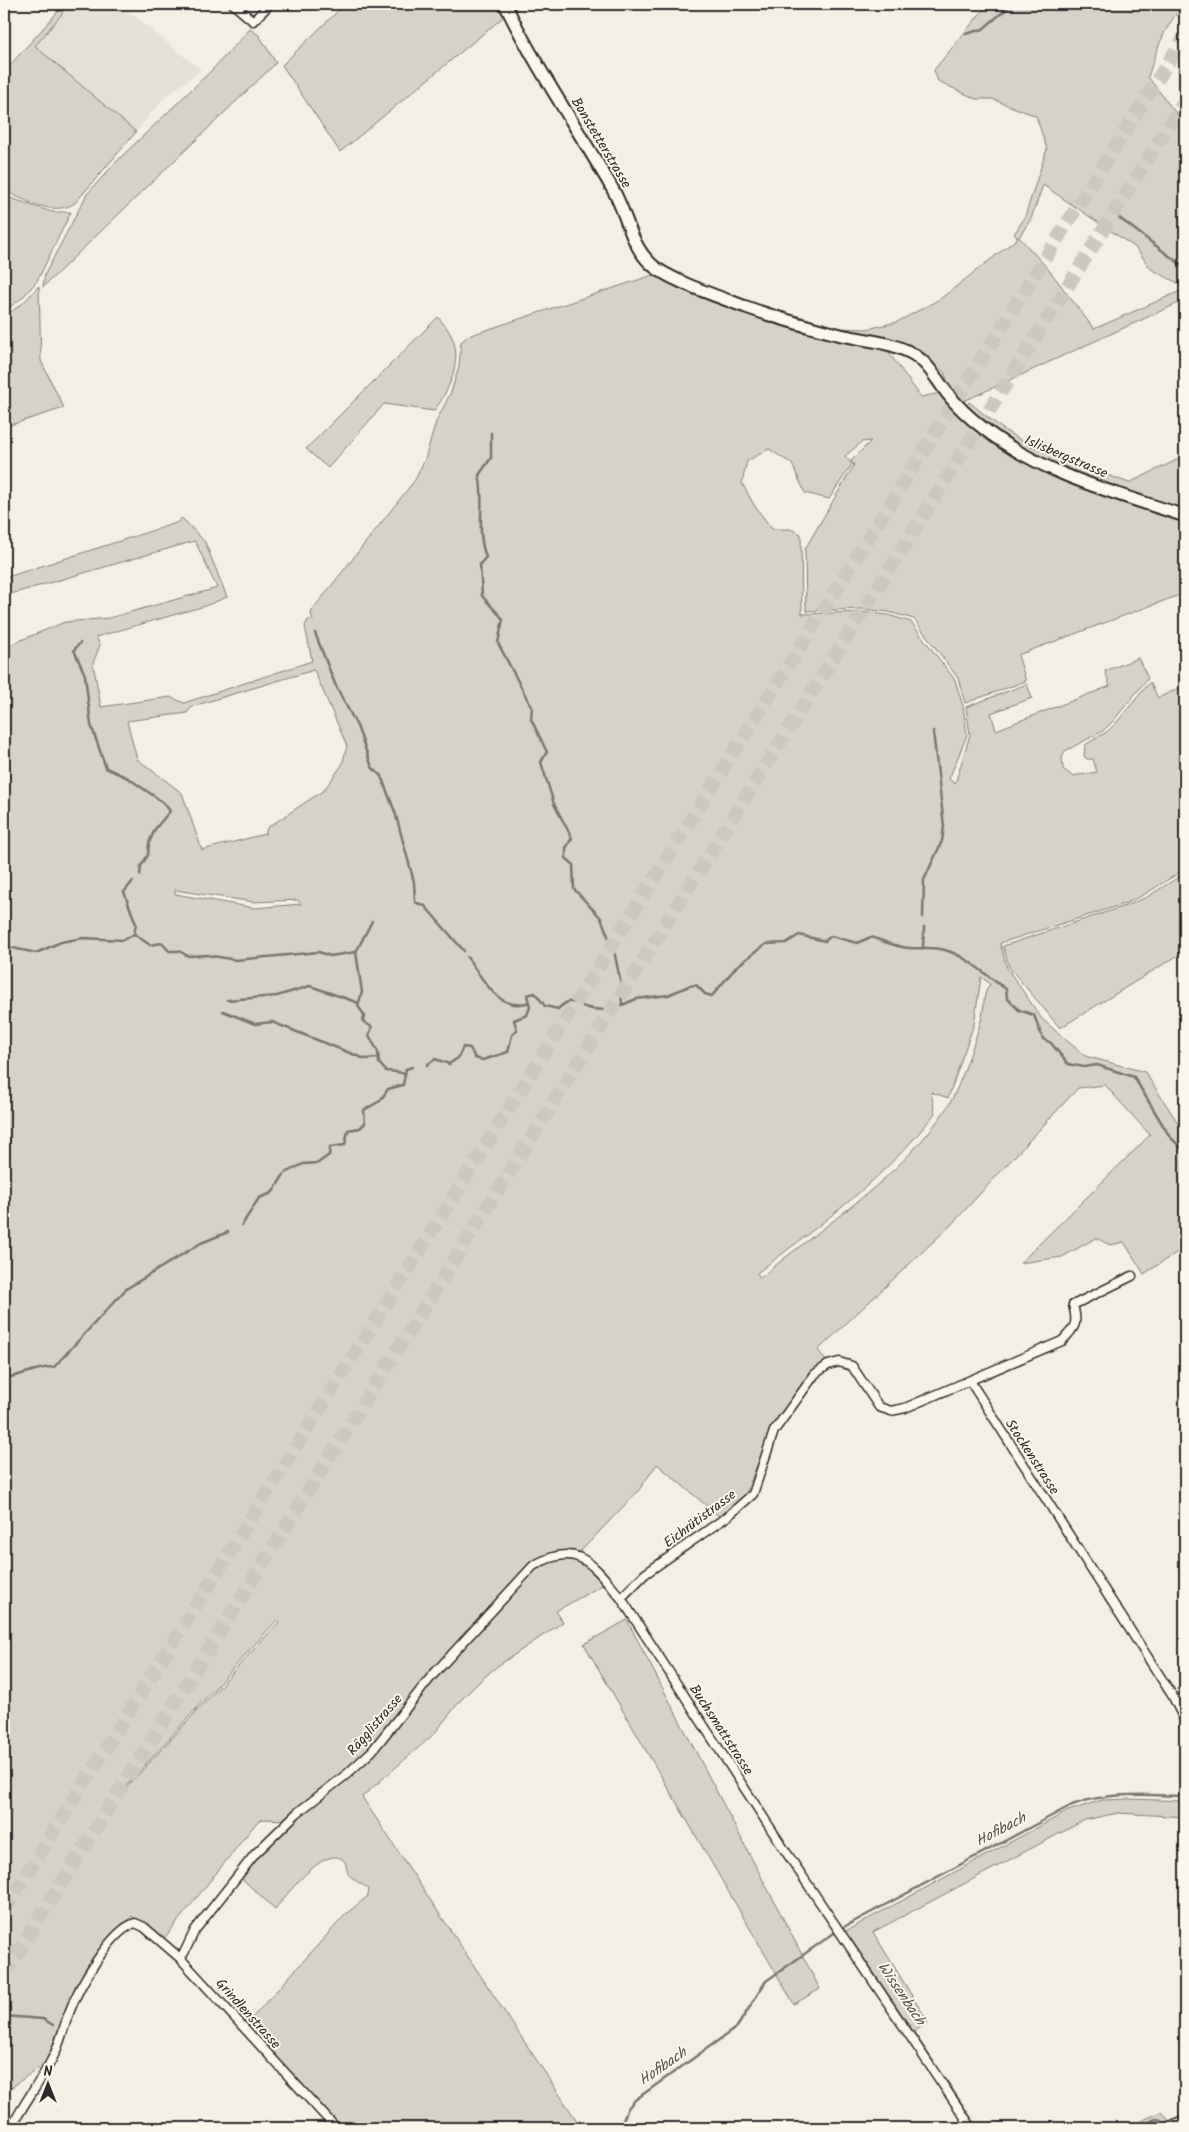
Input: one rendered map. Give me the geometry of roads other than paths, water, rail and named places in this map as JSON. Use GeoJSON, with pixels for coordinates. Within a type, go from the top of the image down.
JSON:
{"type":"FeatureCollection","features":[{"type":"Feature","properties":{"kind":"street"},"geometry":{"type":"LineString","coordinates":[[233,4],[254,21],[270,4]]}},
{"type":"Feature","properties":{"kind":"street","name":"Bonstetterstrasse"},"geometry":{"type":"LineString","coordinates":[[505,4],[524,44],[614,190],[636,245],[651,263],[695,288],[807,327],[854,338]]}},
{"type":"Feature","properties":{"kind":"street","name":"Islisbergstrasse"},"geometry":{"type":"LineString","coordinates":[[854,338],[892,346],[912,353],[928,366],[948,394],[980,426],[1028,459],[1087,483],[1185,516]]}},
{"type":"Feature","properties":{"kind":"street"},"geometry":{"type":"LineString","coordinates":[[970,1381],[1062,1341],[1072,1332],[1077,1320],[1073,1305],[1132,1276]]}},
{"type":"Feature","properties":{"kind":"street","name":"Eichrütistrasse"},"geometry":{"type":"LineString","coordinates":[[621,1598],[645,1574],[728,1516],[753,1494],[774,1431],[815,1374],[828,1365],[839,1362],[852,1366],[872,1399],[879,1407],[891,1411],[905,1408],[970,1381]]}},
{"type":"Feature","properties":{"kind":"street","name":"Stockenstrasse"},"geometry":{"type":"LineString","coordinates":[[970,1381],[1172,1695],[1185,1721]]}},
{"type":"Feature","properties":{"kind":"street","name":"Rägglistrasse"},"geometry":{"type":"LineString","coordinates":[[180,1958],[195,1930],[255,1854],[297,1813],[347,1774],[372,1751],[431,1677],[533,1566],[546,1558],[559,1555],[573,1554],[583,1557]]}},
{"type":"Feature","properties":{"kind":"street","name":"Buchsmattstrasse"},"geometry":{"type":"LineString","coordinates":[[583,1557],[592,1563],[621,1598],[700,1721],[972,2128]]}},
{"type":"Feature","properties":{"kind":"street","name":"Grindlenstrasse"},"geometry":{"type":"LineString","coordinates":[[11,2128],[56,2051],[69,2012],[81,1987],[115,1937],[126,1926],[135,1923],[144,1928],[180,1958],[336,2128]]}},
{"type":"Feature","properties":{"kind":"street"},"geometry":{"type":"LineString","coordinates":[[1166,2128],[1185,2119]]}},
{"type":"Feature","properties":{"kind":"waterway"},"geometry":{"type":"LineString","coordinates":[[966,34],[983,29],[1012,4]]}},
{"type":"Feature","properties":{"kind":"waterway"},"geometry":{"type":"LineString","coordinates":[[1053,4],[1056,6],[1061,4]]}},
{"type":"Feature","properties":{"kind":"waterway"},"geometry":{"type":"LineString","coordinates":[[1118,217],[1184,267]]}},
{"type":"Feature","properties":{"kind":"waterway"},"geometry":{"type":"LineString","coordinates":[[491,433],[491,458],[479,475],[482,496],[481,536],[486,557],[480,564],[482,596],[503,619],[498,643],[532,708],[531,719],[547,752],[541,762],[554,804],[572,838],[566,848],[566,858],[573,864],[574,889],[601,918],[614,951],[621,984],[622,1005]]}},
{"type":"Feature","properties":{"kind":"waterway"},"geometry":{"type":"LineString","coordinates":[[315,633],[335,684],[357,726],[372,767],[381,776],[395,812],[414,882],[415,902],[425,906],[464,951]]}},
{"type":"Feature","properties":{"kind":"waterway"},"geometry":{"type":"LineString","coordinates":[[80,643],[74,650],[85,675],[91,725],[106,768],[128,778],[164,803],[170,811],[155,829],[149,843],[148,855],[141,866],[140,875]]}},
{"type":"Feature","properties":{"kind":"waterway"},"geometry":{"type":"LineString","coordinates":[[923,917],[924,880],[942,841],[944,826],[933,731]]}},
{"type":"Feature","properties":{"kind":"waterway"},"geometry":{"type":"LineString","coordinates":[[133,881],[124,892],[136,924],[134,934]]}},
{"type":"Feature","properties":{"kind":"waterway"},"geometry":{"type":"LineString","coordinates":[[372,921],[356,952],[362,992],[358,1006],[365,1016],[362,1021],[372,1027],[369,1035],[378,1052],[379,1063],[386,1071],[404,1074]]}},
{"type":"Feature","properties":{"kind":"waterway"},"geometry":{"type":"LineString","coordinates":[[923,947],[924,927]]}},
{"type":"Feature","properties":{"kind":"waterway"},"geometry":{"type":"LineString","coordinates":[[4,946],[36,953],[61,942],[83,938],[123,940],[134,934],[150,945],[162,943],[169,951],[179,951],[188,956],[207,955],[236,960],[319,952],[330,956],[356,952]]}},
{"type":"Feature","properties":{"kind":"waterway"},"geometry":{"type":"LineString","coordinates":[[427,1065],[435,1059],[449,1064],[458,1058],[463,1047],[470,1048],[475,1058],[483,1060],[508,1052],[512,1035],[517,1030],[514,1020],[527,1015],[530,1007],[527,995],[535,993],[545,1006],[558,1009],[571,1002],[591,1009],[612,1012],[636,999],[668,995],[689,986],[696,985],[705,994],[712,996],[737,966],[766,944],[786,943],[799,935],[825,941],[831,936],[857,943],[871,937],[904,947],[946,950],[959,955],[973,964],[1006,989],[1007,998],[1019,1010],[1034,1015],[1043,1039],[1051,1043],[1068,1064],[1084,1067],[1097,1065],[1134,1077],[1170,1137],[1185,1151]]}},
{"type":"Feature","properties":{"kind":"waterway"},"geometry":{"type":"LineString","coordinates":[[467,957],[492,992],[500,998],[509,1003],[529,1002]]}},
{"type":"Feature","properties":{"kind":"waterway"},"geometry":{"type":"LineString","coordinates":[[227,1000],[277,996],[310,986],[359,1003]]}},
{"type":"Feature","properties":{"kind":"waterway"},"geometry":{"type":"LineString","coordinates":[[223,1011],[255,1024],[272,1022],[365,1059],[378,1058]]}},
{"type":"Feature","properties":{"kind":"waterway"},"geometry":{"type":"LineString","coordinates":[[242,1225],[259,1198],[272,1193],[285,1173],[303,1164],[318,1163],[329,1155],[330,1147],[345,1145],[348,1130],[360,1128],[365,1123],[364,1110],[380,1101],[388,1089],[403,1085],[406,1069],[412,1067]]}},
{"type":"Feature","properties":{"kind":"waterway"},"geometry":{"type":"LineString","coordinates":[[4,1378],[42,1368],[54,1367],[126,1289],[201,1243],[228,1232]]}},
{"type":"Feature","properties":{"kind":"waterway","name":"Hofibach"},"geometry":{"type":"LineString","coordinates":[[840,1929],[1072,1805],[1114,1796],[1185,1796]]}},
{"type":"Feature","properties":{"kind":"waterway","name":"Hofibach"},"geometry":{"type":"LineString","coordinates":[[620,2128],[628,2108],[635,2100],[737,2027],[766,1981],[837,1931]]}},
{"type":"Feature","properties":{"kind":"waterway","name":"Wissenbach"},"geometry":{"type":"LineString","coordinates":[[850,1939],[933,2062]]}},
{"type":"Feature","properties":{"kind":"waterway"},"geometry":{"type":"LineString","coordinates":[[4,2016],[43,2019],[53,2025]]}},
{"type":"Feature","properties":{"kind":"waterway","name":"Wissenbach"},"geometry":{"type":"LineString","coordinates":[[943,2076],[977,2128]]}},
{"type":"Feature","properties":{"kind":"waterway","name":"Wissenbach"},"geometry":{"type":"LineString","coordinates":[[1137,2128],[1156,2119],[1161,2120]]}},
{"type":"Feature","properties":{"kind":"tunnel"},"geometry":{"type":"LineString","coordinates":[[4,1910],[1185,36]]}},
{"type":"Feature","properties":{"kind":"tunnel"},"geometry":{"type":"LineString","coordinates":[[4,1974],[1185,100]]}}]}
